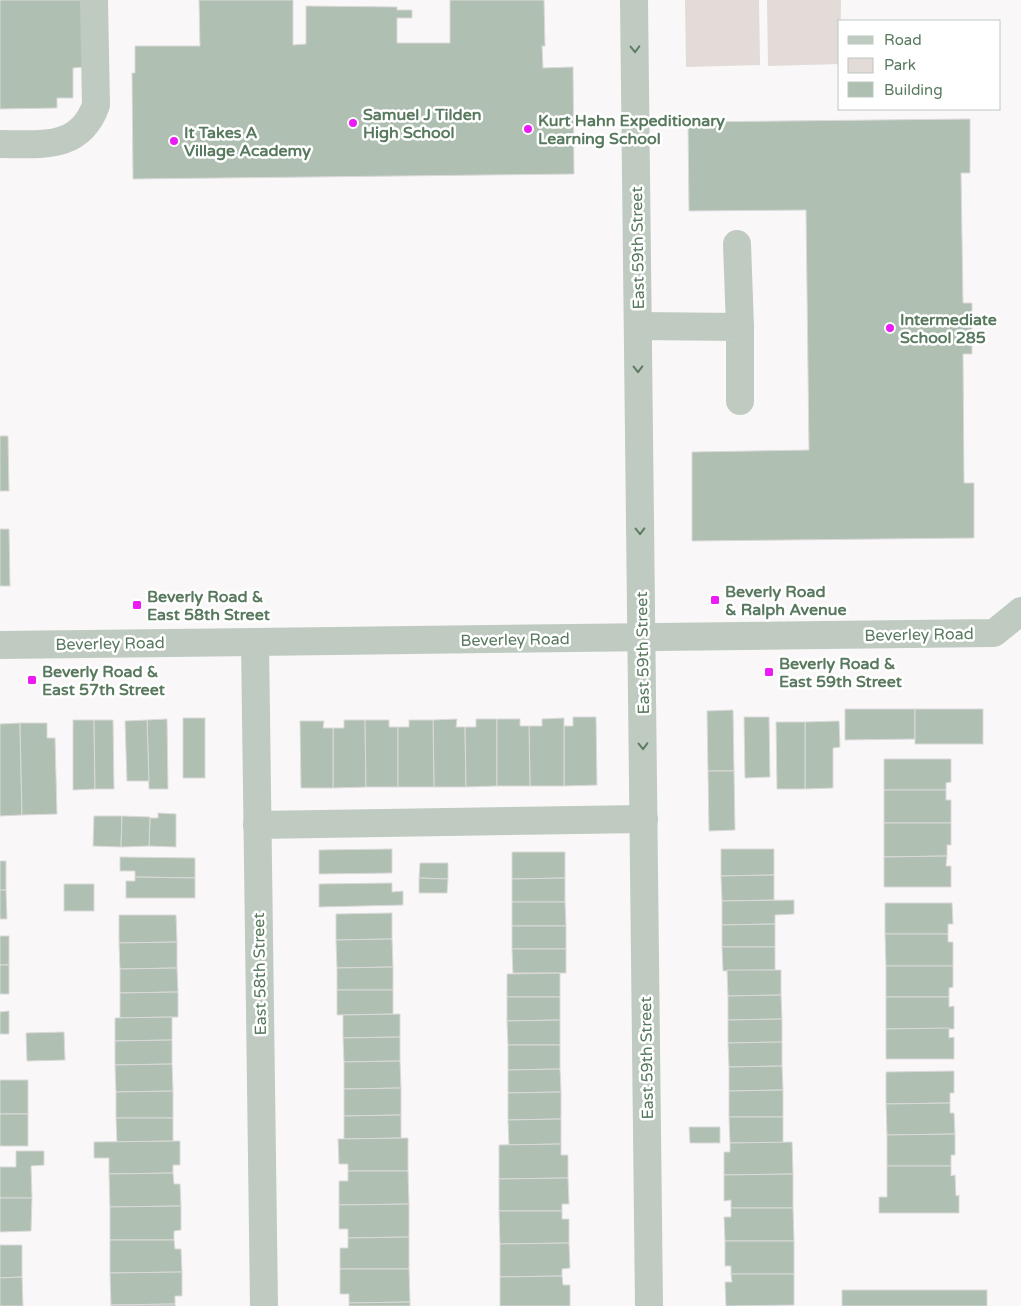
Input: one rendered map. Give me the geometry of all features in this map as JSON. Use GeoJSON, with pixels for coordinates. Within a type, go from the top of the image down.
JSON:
{"type":"FeatureCollection","features":[{"type":"Feature","properties":{"kind":"street"},"geometry":{"type":"LineString","coordinates":[[0,144],[43,144],[64,141],[78,132],[92,115],[96,105],[94,0]]}},
{"type":"Feature","properties":{"kind":"street","name":"East 59th Street"},"geometry":{"type":"LineString","coordinates":[[634,0],[649,1306]]}},
{"type":"Feature","properties":{"kind":"street"},"geometry":{"type":"LineString","coordinates":[[737,244],[740,401]]}},
{"type":"Feature","properties":{"kind":"street"},"geometry":{"type":"LineString","coordinates":[[638,326],[740,327]]}},
{"type":"Feature","properties":{"kind":"street","name":"Beverley Road"},"geometry":{"type":"LineString","coordinates":[[0,645],[994,633],[1021,611]]}},
{"type":"Feature","properties":{"kind":"street","name":"East 58th Street"},"geometry":{"type":"LineString","coordinates":[[255,642],[264,1306]]}},
{"type":"Feature","properties":{"kind":"street"},"geometry":{"type":"LineString","coordinates":[[257,825],[644,819]]}},
{"type":"Feature","properties":{"kind":"green space"},"geometry":{"type":"Polygon","coordinates":[[[685,0],[759,0],[760,65],[686,67],[685,0]]]}},
{"type":"Feature","properties":{"kind":"green space"},"geometry":{"type":"Polygon","coordinates":[[[767,0],[841,0],[841,20],[838,20],[838,64],[768,66],[767,0]]]}},
{"type":"Feature","properties":{"kind":"building"},"geometry":{"type":"Polygon","coordinates":[[[0,0],[84,0],[85,67],[73,68],[73,98],[57,98],[57,108],[0,109],[0,0]]]}},
{"type":"Feature","properties":{"kind":"building","name":"Samuel J Tilden High School"},"geometry":{"type":"Polygon","coordinates":[[[199,0],[293,0],[293,45],[306,44],[306,6],[397,7],[397,10],[412,10],[412,18],[397,18],[397,43],[450,43],[450,0],[544,0],[545,46],[542,46],[543,68],[573,67],[574,174],[133,179],[132,73],[135,73],[135,46],[200,46],[199,0]]]}},
{"type":"Feature","properties":{"kind":"building","name":"Intermediate School 285"},"geometry":{"type":"Polygon","coordinates":[[[970,119],[970,173],[961,173],[963,303],[972,303],[972,354],[963,354],[964,483],[974,483],[974,538],[692,541],[692,452],[809,450],[806,210],[689,211],[688,122],[970,119]]]}},
{"type":"Feature","properties":{"kind":"building"},"geometry":{"type":"Polygon","coordinates":[[[0,436],[8,436],[9,491],[0,491],[0,436]]]}},
{"type":"Feature","properties":{"kind":"building"},"geometry":{"type":"Polygon","coordinates":[[[0,529],[9,529],[10,586],[0,586],[0,529]]]}},
{"type":"Feature","properties":{"kind":"building"},"geometry":{"type":"Polygon","coordinates":[[[845,709],[915,709],[915,739],[845,740],[845,709]]]}},
{"type":"Feature","properties":{"kind":"building"},"geometry":{"type":"Polygon","coordinates":[[[915,709],[983,709],[983,744],[915,744],[915,709]]]}},
{"type":"Feature","properties":{"kind":"building"},"geometry":{"type":"Polygon","coordinates":[[[733,710],[734,771],[708,771],[707,711],[733,710]]]}},
{"type":"Feature","properties":{"kind":"building"},"geometry":{"type":"Polygon","coordinates":[[[573,717],[596,717],[597,785],[564,786],[564,726],[573,726],[573,717]]]}},
{"type":"Feature","properties":{"kind":"building"},"geometry":{"type":"Polygon","coordinates":[[[744,717],[769,717],[770,777],[745,778],[744,717]]]}},
{"type":"Feature","properties":{"kind":"building"},"geometry":{"type":"Polygon","coordinates":[[[183,718],[205,718],[205,778],[183,778],[183,718]]]}},
{"type":"Feature","properties":{"kind":"building"},"geometry":{"type":"Polygon","coordinates":[[[564,718],[564,786],[530,786],[529,726],[542,726],[542,719],[564,718]]]}},
{"type":"Feature","properties":{"kind":"building"},"geometry":{"type":"Polygon","coordinates":[[[167,719],[168,789],[149,789],[147,720],[167,719]]]}},
{"type":"Feature","properties":{"kind":"building"},"geometry":{"type":"Polygon","coordinates":[[[457,719],[456,727],[465,727],[466,787],[434,787],[433,720],[457,719]]]}},
{"type":"Feature","properties":{"kind":"building"},"geometry":{"type":"Polygon","coordinates":[[[476,719],[497,719],[497,786],[466,787],[465,727],[476,727],[476,719]]]}},
{"type":"Feature","properties":{"kind":"building"},"geometry":{"type":"Polygon","coordinates":[[[497,719],[520,719],[520,726],[529,726],[530,786],[497,786],[497,719]]]}},
{"type":"Feature","properties":{"kind":"building"},"geometry":{"type":"Polygon","coordinates":[[[73,720],[94,720],[95,789],[73,790],[73,720]]]}},
{"type":"Feature","properties":{"kind":"building"},"geometry":{"type":"Polygon","coordinates":[[[94,720],[113,720],[114,789],[95,789],[94,720]]]}},
{"type":"Feature","properties":{"kind":"building"},"geometry":{"type":"Polygon","coordinates":[[[147,720],[149,781],[127,781],[125,721],[147,720]]]}},
{"type":"Feature","properties":{"kind":"building"},"geometry":{"type":"Polygon","coordinates":[[[344,720],[365,720],[366,787],[333,788],[333,728],[344,728],[344,720]]]}},
{"type":"Feature","properties":{"kind":"building"},"geometry":{"type":"Polygon","coordinates":[[[365,720],[389,720],[389,727],[398,727],[398,787],[366,787],[365,720]]]}},
{"type":"Feature","properties":{"kind":"building"},"geometry":{"type":"Polygon","coordinates":[[[409,720],[433,720],[434,787],[398,787],[398,727],[409,727],[409,720]]]}},
{"type":"Feature","properties":{"kind":"building"},"geometry":{"type":"Polygon","coordinates":[[[300,721],[324,721],[323,728],[333,728],[333,788],[301,788],[300,721]]]}},
{"type":"Feature","properties":{"kind":"building"},"geometry":{"type":"Polygon","coordinates":[[[839,721],[840,747],[833,748],[833,788],[805,789],[805,722],[839,721]]]}},
{"type":"Feature","properties":{"kind":"building"},"geometry":{"type":"Polygon","coordinates":[[[776,722],[805,722],[805,789],[777,789],[776,722]]]}},
{"type":"Feature","properties":{"kind":"building"},"geometry":{"type":"Polygon","coordinates":[[[20,723],[22,815],[0,816],[0,724],[20,723]]]}},
{"type":"Feature","properties":{"kind":"building"},"geometry":{"type":"Polygon","coordinates":[[[20,723],[47,723],[47,738],[55,738],[57,814],[22,815],[20,723]]]}},
{"type":"Feature","properties":{"kind":"building"},"geometry":{"type":"Polygon","coordinates":[[[884,759],[951,759],[951,782],[946,783],[946,790],[884,790],[884,759]]]}},
{"type":"Feature","properties":{"kind":"building"},"geometry":{"type":"Polygon","coordinates":[[[708,771],[734,771],[735,830],[709,831],[708,771]]]}},
{"type":"Feature","properties":{"kind":"building"},"geometry":{"type":"Polygon","coordinates":[[[884,790],[946,790],[946,800],[951,800],[951,823],[884,823],[884,790]]]}},
{"type":"Feature","properties":{"kind":"building"},"geometry":{"type":"Polygon","coordinates":[[[158,813],[176,814],[176,847],[149,846],[150,818],[158,818],[158,813]]]}},
{"type":"Feature","properties":{"kind":"building"},"geometry":{"type":"Polygon","coordinates":[[[94,816],[122,816],[121,847],[93,846],[94,816]]]}},
{"type":"Feature","properties":{"kind":"building"},"geometry":{"type":"Polygon","coordinates":[[[122,816],[150,817],[149,846],[121,847],[122,816]]]}},
{"type":"Feature","properties":{"kind":"building"},"geometry":{"type":"Polygon","coordinates":[[[884,823],[951,823],[951,845],[947,845],[947,856],[884,857],[884,823]]]}},
{"type":"Feature","properties":{"kind":"building"},"geometry":{"type":"Polygon","coordinates":[[[392,849],[392,873],[319,874],[319,850],[392,849]]]}},
{"type":"Feature","properties":{"kind":"building"},"geometry":{"type":"Polygon","coordinates":[[[721,849],[774,849],[774,875],[721,876],[721,849]]]}},
{"type":"Feature","properties":{"kind":"building"},"geometry":{"type":"Polygon","coordinates":[[[512,852],[565,852],[565,878],[512,879],[512,852]]]}},
{"type":"Feature","properties":{"kind":"building"},"geometry":{"type":"Polygon","coordinates":[[[947,856],[946,866],[951,866],[951,887],[884,887],[884,857],[947,856]]]}},
{"type":"Feature","properties":{"kind":"building"},"geometry":{"type":"Polygon","coordinates":[[[120,857],[195,858],[195,878],[135,877],[135,871],[120,871],[120,857]]]}},
{"type":"Feature","properties":{"kind":"building"},"geometry":{"type":"Polygon","coordinates":[[[0,861],[6,861],[6,890],[0,890],[0,861]]]}},
{"type":"Feature","properties":{"kind":"building"},"geometry":{"type":"Polygon","coordinates":[[[420,863],[448,863],[448,879],[419,878],[420,863]]]}},
{"type":"Feature","properties":{"kind":"building"},"geometry":{"type":"Polygon","coordinates":[[[774,875],[774,900],[722,901],[721,876],[774,875]]]}},
{"type":"Feature","properties":{"kind":"building"},"geometry":{"type":"Polygon","coordinates":[[[135,877],[195,878],[195,898],[126,898],[126,881],[135,881],[135,877]]]}},
{"type":"Feature","properties":{"kind":"building"},"geometry":{"type":"Polygon","coordinates":[[[419,878],[448,879],[447,893],[419,893],[419,878]]]}},
{"type":"Feature","properties":{"kind":"building"},"geometry":{"type":"Polygon","coordinates":[[[565,878],[565,902],[512,902],[512,879],[565,878]]]}},
{"type":"Feature","properties":{"kind":"building"},"geometry":{"type":"Polygon","coordinates":[[[392,883],[392,892],[403,891],[403,905],[319,907],[319,884],[392,883]]]}},
{"type":"Feature","properties":{"kind":"building"},"geometry":{"type":"Polygon","coordinates":[[[64,884],[94,884],[94,911],[64,911],[64,884]]]}},
{"type":"Feature","properties":{"kind":"building"},"geometry":{"type":"Polygon","coordinates":[[[0,890],[6,890],[7,919],[0,919],[0,890]]]}},
{"type":"Feature","properties":{"kind":"building"},"geometry":{"type":"Polygon","coordinates":[[[794,900],[794,914],[775,915],[775,924],[722,925],[722,901],[794,900]]]}},
{"type":"Feature","properties":{"kind":"building"},"geometry":{"type":"Polygon","coordinates":[[[512,902],[565,902],[566,926],[512,926],[512,902]]]}},
{"type":"Feature","properties":{"kind":"building"},"geometry":{"type":"Polygon","coordinates":[[[885,903],[952,903],[953,924],[948,924],[948,934],[885,934],[885,903]]]}},
{"type":"Feature","properties":{"kind":"building"},"geometry":{"type":"Polygon","coordinates":[[[392,913],[392,939],[336,940],[336,914],[392,913]]]}},
{"type":"Feature","properties":{"kind":"building"},"geometry":{"type":"Polygon","coordinates":[[[119,915],[176,915],[177,942],[119,943],[119,915]]]}},
{"type":"Feature","properties":{"kind":"building"},"geometry":{"type":"Polygon","coordinates":[[[775,924],[775,947],[722,947],[722,925],[775,924]]]}},
{"type":"Feature","properties":{"kind":"building"},"geometry":{"type":"Polygon","coordinates":[[[512,926],[566,926],[566,949],[512,949],[512,926]]]}},
{"type":"Feature","properties":{"kind":"building"},"geometry":{"type":"Polygon","coordinates":[[[885,934],[948,934],[948,942],[953,942],[953,966],[886,966],[885,934]]]}},
{"type":"Feature","properties":{"kind":"building"},"geometry":{"type":"Polygon","coordinates":[[[0,936],[9,936],[9,965],[0,965],[0,936]]]}},
{"type":"Feature","properties":{"kind":"building"},"geometry":{"type":"Polygon","coordinates":[[[392,939],[393,967],[337,968],[336,940],[392,939]]]}},
{"type":"Feature","properties":{"kind":"building"},"geometry":{"type":"Polygon","coordinates":[[[177,942],[177,968],[120,969],[119,943],[177,942]]]}},
{"type":"Feature","properties":{"kind":"building"},"geometry":{"type":"Polygon","coordinates":[[[722,947],[775,947],[775,970],[723,971],[722,947]]]}},
{"type":"Feature","properties":{"kind":"building"},"geometry":{"type":"Polygon","coordinates":[[[512,949],[566,949],[566,973],[513,973],[512,949]]]}},
{"type":"Feature","properties":{"kind":"building"},"geometry":{"type":"Polygon","coordinates":[[[0,965],[9,965],[9,994],[0,994],[0,965]]]}},
{"type":"Feature","properties":{"kind":"building"},"geometry":{"type":"Polygon","coordinates":[[[886,966],[953,966],[953,987],[949,988],[949,997],[886,997],[886,966]]]}},
{"type":"Feature","properties":{"kind":"building"},"geometry":{"type":"Polygon","coordinates":[[[393,967],[393,990],[337,990],[337,968],[393,967]]]}},
{"type":"Feature","properties":{"kind":"building"},"geometry":{"type":"Polygon","coordinates":[[[177,968],[178,992],[120,993],[120,969],[177,968]]]}},
{"type":"Feature","properties":{"kind":"building"},"geometry":{"type":"Polygon","coordinates":[[[727,970],[781,970],[781,995],[728,996],[727,970]]]}},
{"type":"Feature","properties":{"kind":"building"},"geometry":{"type":"Polygon","coordinates":[[[560,973],[560,997],[507,997],[507,974],[560,973]]]}},
{"type":"Feature","properties":{"kind":"building"},"geometry":{"type":"Polygon","coordinates":[[[337,990],[393,990],[393,1014],[337,1015],[337,990]]]}},
{"type":"Feature","properties":{"kind":"building"},"geometry":{"type":"Polygon","coordinates":[[[178,992],[178,1017],[120,1018],[120,993],[178,992]]]}},
{"type":"Feature","properties":{"kind":"building"},"geometry":{"type":"Polygon","coordinates":[[[781,995],[782,1019],[728,1020],[728,996],[781,995]]]}},
{"type":"Feature","properties":{"kind":"building"},"geometry":{"type":"Polygon","coordinates":[[[507,997],[560,997],[560,1020],[507,1021],[507,997]]]}},
{"type":"Feature","properties":{"kind":"building"},"geometry":{"type":"Polygon","coordinates":[[[886,997],[949,997],[949,1007],[954,1006],[954,1029],[886,1029],[886,997]]]}},
{"type":"Feature","properties":{"kind":"building"},"geometry":{"type":"Polygon","coordinates":[[[9,1011],[9,1034],[0,1034],[0,1012],[9,1011]]]}},
{"type":"Feature","properties":{"kind":"building"},"geometry":{"type":"Polygon","coordinates":[[[400,1014],[400,1037],[343,1038],[343,1015],[400,1014]]]}},
{"type":"Feature","properties":{"kind":"building"},"geometry":{"type":"Polygon","coordinates":[[[172,1017],[172,1040],[115,1041],[115,1018],[172,1017]]]}},
{"type":"Feature","properties":{"kind":"building"},"geometry":{"type":"Polygon","coordinates":[[[782,1019],[782,1042],[728,1043],[728,1020],[782,1019]]]}},
{"type":"Feature","properties":{"kind":"building"},"geometry":{"type":"Polygon","coordinates":[[[560,1020],[560,1045],[508,1045],[507,1021],[560,1020]]]}},
{"type":"Feature","properties":{"kind":"building"},"geometry":{"type":"Polygon","coordinates":[[[949,1028],[949,1038],[954,1037],[954,1059],[886,1059],[886,1029],[949,1028]]]}},
{"type":"Feature","properties":{"kind":"building"},"geometry":{"type":"Polygon","coordinates":[[[64,1032],[65,1060],[27,1061],[26,1033],[64,1032]]]}},
{"type":"Feature","properties":{"kind":"building"},"geometry":{"type":"Polygon","coordinates":[[[400,1037],[400,1061],[344,1062],[343,1038],[400,1037]]]}},
{"type":"Feature","properties":{"kind":"building"},"geometry":{"type":"Polygon","coordinates":[[[172,1040],[172,1064],[115,1065],[115,1041],[172,1040]]]}},
{"type":"Feature","properties":{"kind":"building"},"geometry":{"type":"Polygon","coordinates":[[[782,1042],[782,1066],[729,1067],[728,1043],[782,1042]]]}},
{"type":"Feature","properties":{"kind":"building"},"geometry":{"type":"Polygon","coordinates":[[[508,1045],[560,1045],[560,1069],[508,1070],[508,1045]]]}},
{"type":"Feature","properties":{"kind":"building"},"geometry":{"type":"Polygon","coordinates":[[[400,1061],[401,1088],[344,1089],[344,1062],[400,1061]]]}},
{"type":"Feature","properties":{"kind":"building"},"geometry":{"type":"Polygon","coordinates":[[[172,1064],[173,1091],[116,1092],[115,1065],[172,1064]]]}},
{"type":"Feature","properties":{"kind":"building"},"geometry":{"type":"Polygon","coordinates":[[[782,1066],[783,1090],[729,1091],[729,1067],[782,1066]]]}},
{"type":"Feature","properties":{"kind":"building"},"geometry":{"type":"Polygon","coordinates":[[[560,1069],[561,1092],[508,1093],[508,1070],[560,1069]]]}},
{"type":"Feature","properties":{"kind":"building"},"geometry":{"type":"Polygon","coordinates":[[[954,1071],[954,1093],[950,1093],[950,1103],[886,1104],[886,1072],[954,1071]]]}},
{"type":"Feature","properties":{"kind":"building"},"geometry":{"type":"Polygon","coordinates":[[[0,1080],[28,1080],[28,1114],[0,1114],[0,1080]]]}},
{"type":"Feature","properties":{"kind":"building"},"geometry":{"type":"Polygon","coordinates":[[[401,1088],[401,1115],[344,1116],[344,1089],[401,1088]]]}},
{"type":"Feature","properties":{"kind":"building"},"geometry":{"type":"Polygon","coordinates":[[[783,1090],[783,1117],[729,1117],[729,1091],[783,1090]]]}},
{"type":"Feature","properties":{"kind":"building"},"geometry":{"type":"Polygon","coordinates":[[[173,1091],[173,1118],[116,1118],[116,1092],[173,1091]]]}},
{"type":"Feature","properties":{"kind":"building"},"geometry":{"type":"Polygon","coordinates":[[[561,1092],[561,1119],[508,1120],[508,1093],[561,1092]]]}},
{"type":"Feature","properties":{"kind":"building"},"geometry":{"type":"Polygon","coordinates":[[[950,1103],[950,1113],[954,1113],[955,1134],[887,1135],[886,1104],[950,1103]]]}},
{"type":"Feature","properties":{"kind":"building"},"geometry":{"type":"Polygon","coordinates":[[[0,1114],[28,1114],[28,1146],[0,1146],[0,1114]]]}},
{"type":"Feature","properties":{"kind":"building"},"geometry":{"type":"Polygon","coordinates":[[[401,1115],[401,1138],[344,1139],[344,1116],[401,1115]]]}},
{"type":"Feature","properties":{"kind":"building"},"geometry":{"type":"Polygon","coordinates":[[[729,1117],[783,1117],[783,1143],[730,1143],[729,1117]]]}},
{"type":"Feature","properties":{"kind":"building"},"geometry":{"type":"Polygon","coordinates":[[[116,1118],[173,1118],[173,1141],[117,1142],[116,1118]]]}},
{"type":"Feature","properties":{"kind":"building"},"geometry":{"type":"Polygon","coordinates":[[[561,1119],[561,1144],[509,1145],[508,1120],[561,1119]]]}},
{"type":"Feature","properties":{"kind":"building"},"geometry":{"type":"Polygon","coordinates":[[[689,1127],[720,1127],[720,1143],[690,1143],[689,1127]]]}},
{"type":"Feature","properties":{"kind":"building"},"geometry":{"type":"Polygon","coordinates":[[[955,1134],[955,1155],[951,1155],[951,1166],[887,1166],[887,1135],[955,1134]]]}},
{"type":"Feature","properties":{"kind":"building"},"geometry":{"type":"Polygon","coordinates":[[[408,1138],[408,1171],[348,1171],[348,1164],[339,1164],[338,1139],[408,1138]]]}},
{"type":"Feature","properties":{"kind":"building"},"geometry":{"type":"Polygon","coordinates":[[[180,1141],[180,1165],[173,1165],[173,1173],[109,1174],[109,1158],[94,1158],[94,1142],[180,1141]]]}},
{"type":"Feature","properties":{"kind":"building"},"geometry":{"type":"Polygon","coordinates":[[[792,1142],[793,1174],[724,1175],[724,1152],[730,1152],[730,1143],[792,1142]]]}},
{"type":"Feature","properties":{"kind":"building"},"geometry":{"type":"Polygon","coordinates":[[[561,1144],[561,1155],[568,1155],[568,1178],[499,1179],[499,1145],[561,1144]]]}},
{"type":"Feature","properties":{"kind":"building"},"geometry":{"type":"Polygon","coordinates":[[[16,1151],[44,1151],[44,1165],[31,1166],[32,1198],[0,1198],[0,1167],[16,1167],[16,1151]]]}},
{"type":"Feature","properties":{"kind":"building"},"geometry":{"type":"Polygon","coordinates":[[[887,1166],[951,1166],[951,1176],[955,1175],[956,1196],[959,1195],[959,1213],[879,1213],[879,1197],[887,1197],[887,1166]]]}},
{"type":"Feature","properties":{"kind":"building"},"geometry":{"type":"Polygon","coordinates":[[[348,1171],[408,1171],[409,1204],[339,1205],[339,1181],[348,1181],[348,1171]]]}},
{"type":"Feature","properties":{"kind":"building"},"geometry":{"type":"Polygon","coordinates":[[[173,1173],[174,1184],[180,1184],[181,1206],[110,1207],[109,1174],[173,1173]]]}},
{"type":"Feature","properties":{"kind":"building"},"geometry":{"type":"Polygon","coordinates":[[[793,1174],[793,1208],[731,1208],[731,1200],[724,1201],[724,1175],[793,1174]]]}},
{"type":"Feature","properties":{"kind":"building"},"geometry":{"type":"Polygon","coordinates":[[[568,1178],[569,1204],[562,1204],[562,1211],[499,1211],[499,1179],[568,1178]]]}},
{"type":"Feature","properties":{"kind":"building"},"geometry":{"type":"Polygon","coordinates":[[[0,1198],[32,1198],[31,1231],[0,1232],[0,1198]]]}},
{"type":"Feature","properties":{"kind":"building"},"geometry":{"type":"Polygon","coordinates":[[[409,1204],[409,1237],[348,1238],[348,1229],[339,1229],[339,1205],[409,1204]]]}},
{"type":"Feature","properties":{"kind":"building"},"geometry":{"type":"Polygon","coordinates":[[[181,1206],[181,1230],[174,1231],[174,1240],[110,1240],[110,1207],[181,1206]]]}},
{"type":"Feature","properties":{"kind":"building"},"geometry":{"type":"Polygon","coordinates":[[[731,1208],[793,1208],[794,1241],[725,1241],[724,1217],[731,1217],[731,1208]]]}},
{"type":"Feature","properties":{"kind":"building"},"geometry":{"type":"Polygon","coordinates":[[[499,1211],[562,1211],[562,1219],[569,1219],[569,1243],[500,1244],[499,1211]]]}},
{"type":"Feature","properties":{"kind":"building"},"geometry":{"type":"Polygon","coordinates":[[[409,1237],[409,1269],[340,1269],[340,1248],[348,1248],[348,1238],[409,1237]]]}},
{"type":"Feature","properties":{"kind":"building"},"geometry":{"type":"Polygon","coordinates":[[[110,1240],[174,1240],[175,1249],[181,1249],[182,1272],[110,1273],[110,1240]]]}},
{"type":"Feature","properties":{"kind":"building"},"geometry":{"type":"Polygon","coordinates":[[[725,1241],[794,1241],[794,1274],[731,1274],[731,1266],[725,1266],[725,1241]]]}},
{"type":"Feature","properties":{"kind":"building"},"geometry":{"type":"Polygon","coordinates":[[[569,1243],[570,1268],[562,1269],[562,1276],[500,1277],[500,1244],[569,1243]]]}},
{"type":"Feature","properties":{"kind":"building"},"geometry":{"type":"Polygon","coordinates":[[[0,1245],[22,1245],[22,1277],[0,1278],[0,1245]]]}},
{"type":"Feature","properties":{"kind":"building"},"geometry":{"type":"Polygon","coordinates":[[[340,1269],[409,1269],[410,1302],[349,1303],[349,1294],[340,1294],[340,1269]]]}},
{"type":"Feature","properties":{"kind":"building"},"geometry":{"type":"Polygon","coordinates":[[[182,1272],[182,1296],[175,1296],[175,1304],[111,1305],[110,1273],[182,1272]]]}},
{"type":"Feature","properties":{"kind":"building"},"geometry":{"type":"Polygon","coordinates":[[[731,1274],[794,1274],[794,1305],[726,1306],[725,1282],[732,1282],[731,1274]]]}},
{"type":"Feature","properties":{"kind":"building"},"geometry":{"type":"Polygon","coordinates":[[[562,1276],[563,1285],[570,1285],[570,1306],[500,1306],[500,1277],[562,1276]]]}},
{"type":"Feature","properties":{"kind":"building"},"geometry":{"type":"Polygon","coordinates":[[[22,1277],[23,1306],[0,1306],[0,1278],[22,1277]]]}},
{"type":"Feature","properties":{"kind":"building"},"geometry":{"type":"Polygon","coordinates":[[[842,1290],[987,1290],[987,1306],[842,1306],[842,1290]]]}},
{"type":"Feature","properties":{"kind":"building"},"geometry":{"type":"Polygon","coordinates":[[[410,1302],[410,1306],[349,1306],[349,1303],[410,1302]]]}},
{"type":"Feature","properties":{"kind":"building"},"geometry":{"type":"Polygon","coordinates":[[[175,1304],[175,1306],[111,1306],[111,1305],[175,1304]]]}},
{"type":"Feature","properties":{"kind":"place","name":"Samuel J Tilden High School"},"geometry":{"type":"Point","coordinates":[353,123]}},
{"type":"Feature","properties":{"kind":"place","name":"Kurt Hahn Expeditionary Learning School"},"geometry":{"type":"Point","coordinates":[528,129]}},
{"type":"Feature","properties":{"kind":"place","name":"It Takes A Village Academy"},"geometry":{"type":"Point","coordinates":[174,141]}},
{"type":"Feature","properties":{"kind":"place","name":"Intermediate School 285"},"geometry":{"type":"Point","coordinates":[890,328]}},
{"type":"Feature","properties":{"kind":"place","name":"Beverly Road & Ralph Avenue"},"geometry":{"type":"Point","coordinates":[715,600]}},
{"type":"Feature","properties":{"kind":"place","name":"Beverly Road & East 58th Street"},"geometry":{"type":"Point","coordinates":[137,605]}},
{"type":"Feature","properties":{"kind":"place","name":"Beverly Road & East 59th Street"},"geometry":{"type":"Point","coordinates":[769,672]}},
{"type":"Feature","properties":{"kind":"place","name":"Beverly Road & East 57th Street"},"geometry":{"type":"Point","coordinates":[32,680]}}]}
